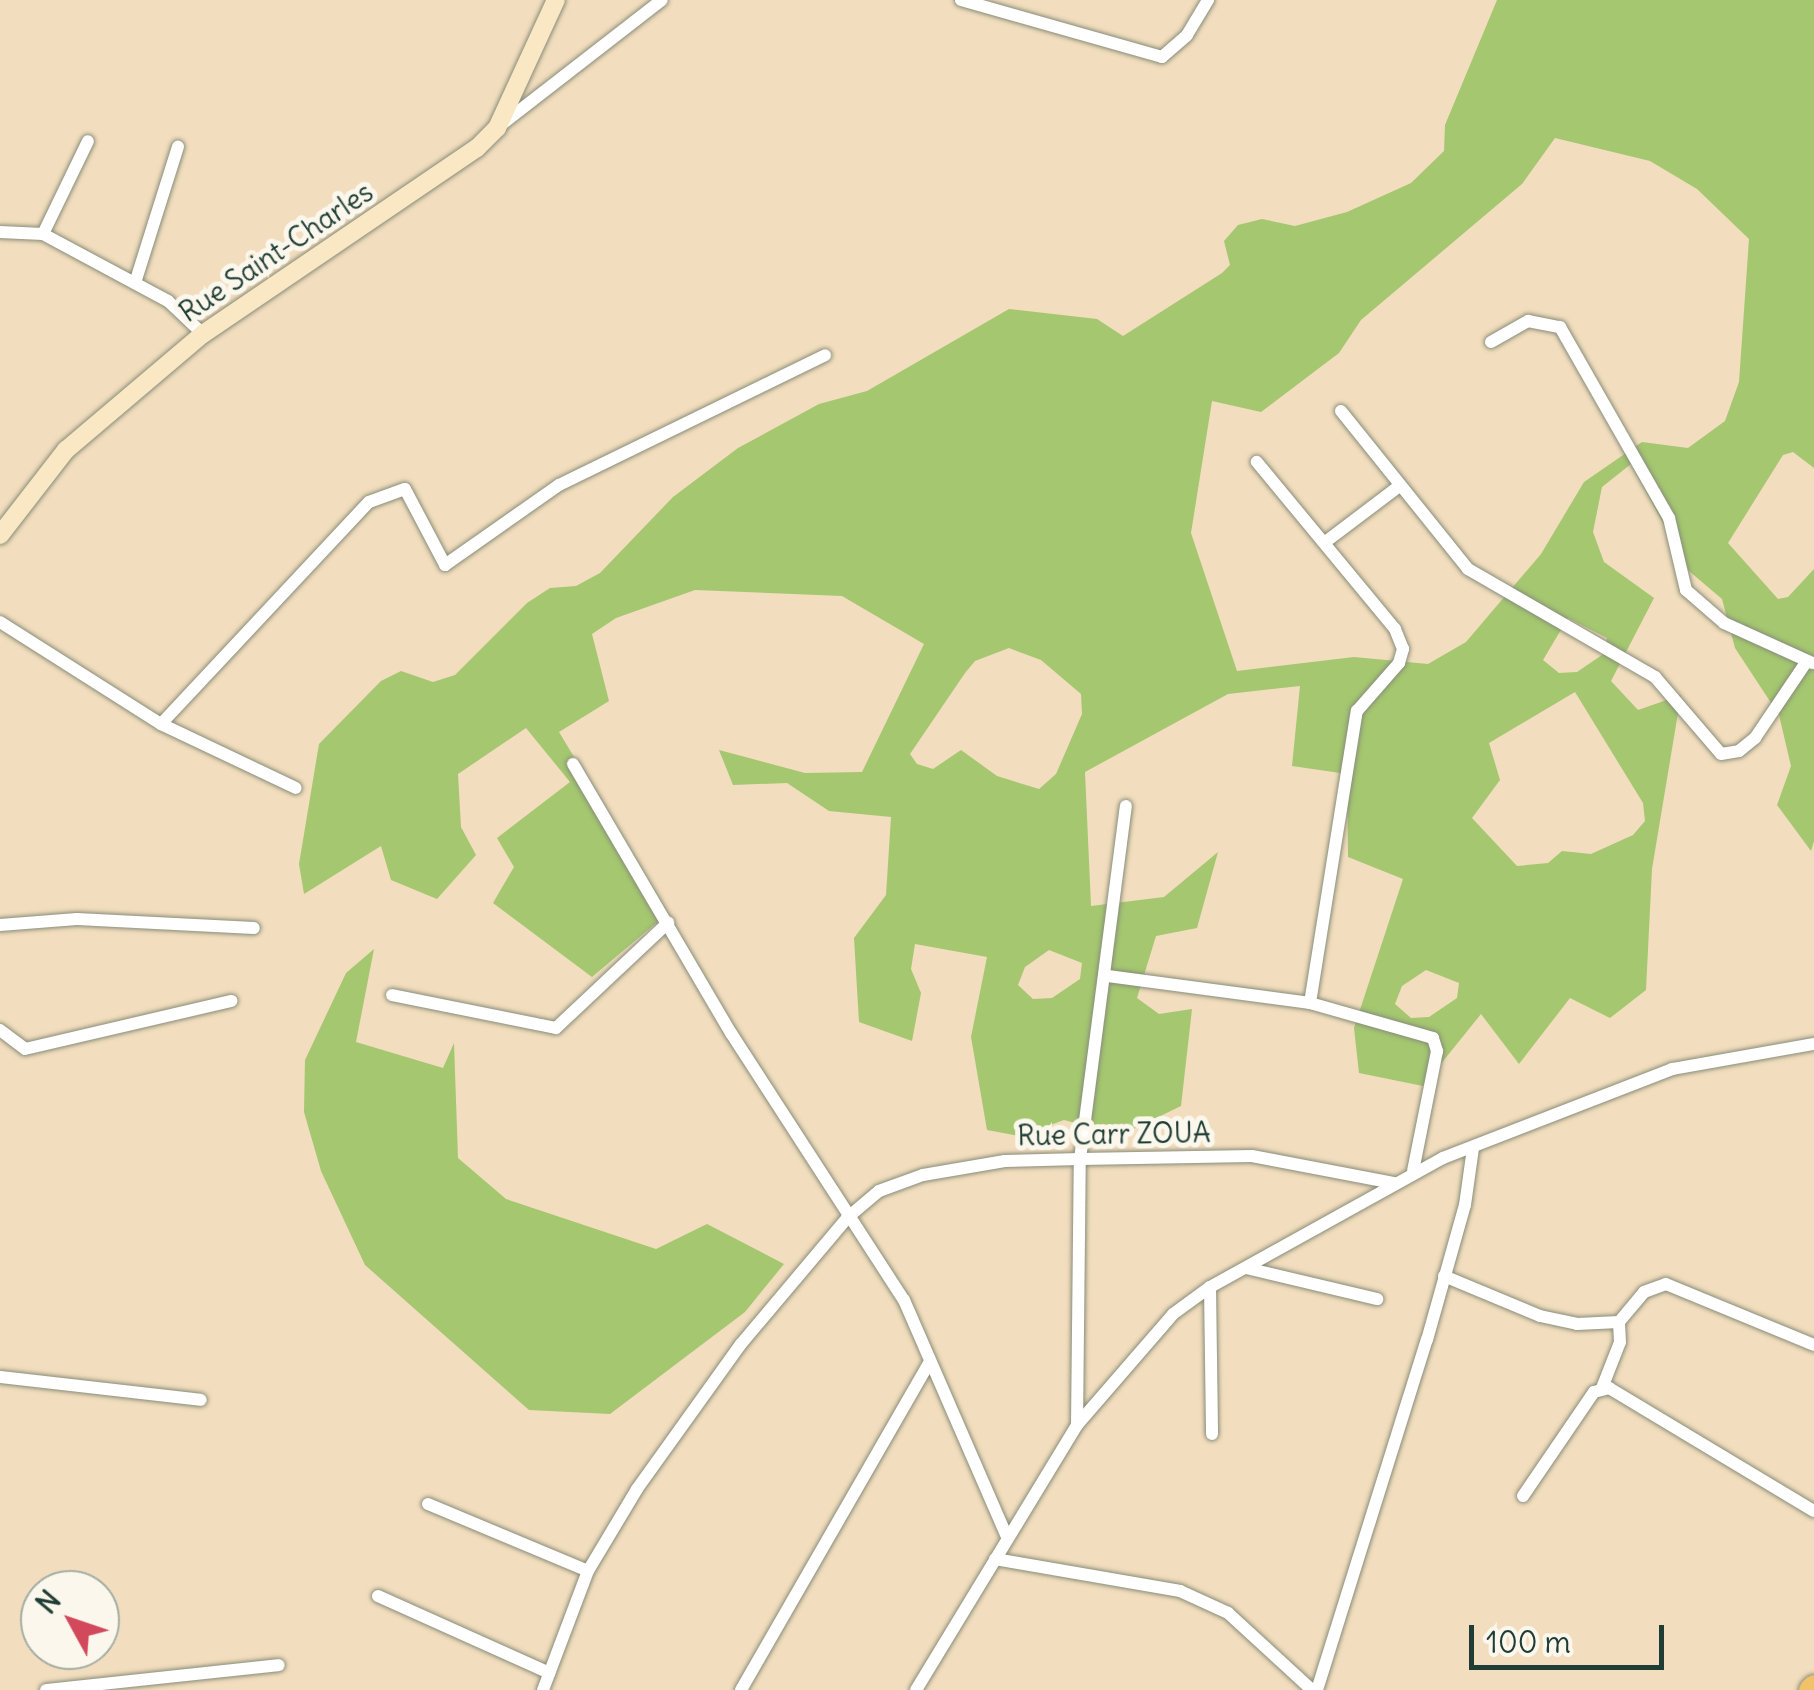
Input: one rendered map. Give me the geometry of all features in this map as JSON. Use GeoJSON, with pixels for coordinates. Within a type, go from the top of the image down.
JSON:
{"type":"FeatureCollection","features":[{"type":"Feature","properties":{"kind":"street"},"geometry":{"type":"LineString","coordinates":[[497,128],[556,0]]}},
{"type":"Feature","properties":{"kind":"street"},"geometry":{"type":"LineString","coordinates":[[497,128],[662,0]]}},
{"type":"Feature","properties":{"kind":"street"},"geometry":{"type":"LineString","coordinates":[[961,0],[1162,57],[1187,35],[1208,0]]}},
{"type":"Feature","properties":{"kind":"street","name":"Rue Saint-Charles"},"geometry":{"type":"LineString","coordinates":[[0,535],[66,450],[203,334],[497,128]]}},
{"type":"Feature","properties":{"kind":"street"},"geometry":{"type":"LineString","coordinates":[[43,234],[88,141]]}},
{"type":"Feature","properties":{"kind":"street"},"geometry":{"type":"LineString","coordinates":[[134,283],[178,147]]}},
{"type":"Feature","properties":{"kind":"street"},"geometry":{"type":"LineString","coordinates":[[0,232],[43,234],[168,301],[203,334]]}},
{"type":"Feature","properties":{"kind":"street"},"geometry":{"type":"LineString","coordinates":[[1341,411],[1398,488],[1468,569],[1648,672],[1721,754],[1739,752],[1756,738],[1811,662],[1724,623],[1686,590],[1669,518],[1560,327],[1528,321],[1490,342]]}},
{"type":"Feature","properties":{"kind":"street"},"geometry":{"type":"LineString","coordinates":[[161,724],[370,502],[405,488],[445,565],[559,485],[825,355]]}},
{"type":"Feature","properties":{"kind":"street"},"geometry":{"type":"LineString","coordinates":[[1257,462],[1395,629],[1403,649],[1353,726],[1310,1002]]}},
{"type":"Feature","properties":{"kind":"street"},"geometry":{"type":"LineString","coordinates":[[1324,543],[1398,488]]}},
{"type":"Feature","properties":{"kind":"street"},"geometry":{"type":"LineString","coordinates":[[0,622],[161,724],[296,788]]}},
{"type":"Feature","properties":{"kind":"street"},"geometry":{"type":"LineString","coordinates":[[574,764],[847,1218],[904,1300],[1008,1537]]}},
{"type":"Feature","properties":{"kind":"street"},"geometry":{"type":"LineString","coordinates":[[1077,1425],[1080,1158],[1108,976],[1126,806]]}},
{"type":"Feature","properties":{"kind":"street"},"geometry":{"type":"LineString","coordinates":[[0,925],[77,919],[254,928]]}},
{"type":"Feature","properties":{"kind":"street"},"geometry":{"type":"LineString","coordinates":[[392,996],[556,1028],[668,923]]}},
{"type":"Feature","properties":{"kind":"street"},"geometry":{"type":"LineString","coordinates":[[1108,976],[1310,1002],[1423,1032],[1437,1044],[1414,1171]]}},
{"type":"Feature","properties":{"kind":"street"},"geometry":{"type":"LineString","coordinates":[[0,1030],[26,1049],[231,1001]]}},
{"type":"Feature","properties":{"kind":"street"},"geometry":{"type":"LineString","coordinates":[[916,1690],[1077,1425],[1173,1314],[1210,1286],[1414,1171],[1672,1069],[1729,1054],[1814,1044]]}},
{"type":"Feature","properties":{"kind":"street"},"geometry":{"type":"LineString","coordinates":[[994,1559],[1180,1591],[1228,1613],[1315,1690],[1342,1623],[1362,1536],[1444,1276],[1472,1148]]}},
{"type":"Feature","properties":{"kind":"street","name":"Rue Carr ZOUA"},"geometry":{"type":"LineString","coordinates":[[543,1690],[588,1572],[704,1393],[847,1218],[879,1191],[923,1175],[1005,1161],[1080,1158],[1252,1156],[1394,1183]]}},
{"type":"Feature","properties":{"kind":"street"},"geometry":{"type":"LineString","coordinates":[[1246,1268],[1378,1299]]}},
{"type":"Feature","properties":{"kind":"street"},"geometry":{"type":"LineString","coordinates":[[1444,1276],[1540,1316],[1577,1324],[1619,1322]]}},
{"type":"Feature","properties":{"kind":"street"},"geometry":{"type":"LineString","coordinates":[[1522,1496],[1602,1388],[1620,1342],[1619,1322],[1653,1284],[1666,1284],[1814,1345]]}},
{"type":"Feature","properties":{"kind":"street"},"geometry":{"type":"LineString","coordinates":[[1210,1286],[1212,1434]]}},
{"type":"Feature","properties":{"kind":"street"},"geometry":{"type":"LineString","coordinates":[[740,1690],[930,1361]]}},
{"type":"Feature","properties":{"kind":"street"},"geometry":{"type":"LineString","coordinates":[[0,1377],[112,1395],[201,1400]]}},
{"type":"Feature","properties":{"kind":"street"},"geometry":{"type":"LineString","coordinates":[[1602,1388],[1814,1512]]}},
{"type":"Feature","properties":{"kind":"street"},"geometry":{"type":"LineString","coordinates":[[428,1504],[588,1572]]}},
{"type":"Feature","properties":{"kind":"street"},"geometry":{"type":"LineString","coordinates":[[378,1596],[549,1673]]}},
{"type":"Feature","properties":{"kind":"street"},"geometry":{"type":"LineString","coordinates":[[46,1690],[280,1665]]}},
{"type":"Feature","properties":{"kind":"green space"},"geometry":{"type":"Polygon","coordinates":[[[1497,0],[1814,0],[1814,468],[1793,452],[1783,455],[1728,543],[1778,599],[1788,597],[1814,569],[1814,841],[1811,851],[1777,805],[1791,766],[1779,715],[1735,648],[1722,599],[1689,571],[1631,464],[1602,487],[1593,532],[1604,562],[1654,598],[1611,681],[1638,710],[1681,695],[1652,869],[1646,990],[1610,1018],[1570,998],[1519,1064],[1481,1014],[1423,1086],[1359,1073],[1354,1028],[1403,879],[1348,857],[1347,774],[1292,766],[1300,686],[1228,694],[1085,772],[1091,906],[1164,897],[1218,852],[1197,928],[1156,936],[1137,998],[1159,1014],[1192,1009],[1181,1106],[1121,1135],[1064,1120],[1020,1136],[987,1130],[971,1037],[987,957],[915,944],[911,969],[921,993],[912,1041],[859,1022],[854,938],[886,895],[891,817],[829,811],[787,783],[733,785],[719,750],[805,773],[862,772],[924,644],[842,596],[695,590],[616,618],[592,634],[609,701],[559,732],[668,913],[592,977],[493,903],[514,867],[497,838],[570,782],[526,728],[458,774],[461,827],[476,855],[437,899],[391,880],[381,846],[304,894],[299,864],[319,744],[381,681],[401,671],[433,682],[455,675],[527,603],[550,588],[576,586],[600,573],[673,497],[738,448],[819,404],[867,391],[1009,309],[1097,319],[1123,336],[1222,273],[1230,265],[1224,241],[1238,225],[1262,219],[1295,226],[1347,212],[1411,183],[1444,151],[1445,125],[1497,0]],[[1555,138],[1522,184],[1361,320],[1339,353],[1261,412],[1212,401],[1191,533],[1237,671],[1354,657],[1428,664],[1466,642],[1541,554],[1584,482],[1642,442],[1688,448],[1725,421],[1739,382],[1749,239],[1697,189],[1650,161],[1555,138]],[[1568,618],[1543,660],[1559,673],[1577,672],[1605,653],[1607,638],[1568,618]],[[1009,648],[975,661],[910,754],[917,764],[933,769],[961,750],[997,776],[1039,789],[1056,774],[1082,714],[1081,694],[1041,660],[1009,648]],[[1575,692],[1489,743],[1500,780],[1472,818],[1517,866],[1548,863],[1562,851],[1591,854],[1633,835],[1645,821],[1643,803],[1575,692]],[[1049,950],[1025,967],[1018,985],[1033,999],[1052,998],[1080,979],[1082,963],[1049,950]],[[1426,970],[1402,986],[1395,1004],[1411,1018],[1429,1017],[1457,998],[1459,983],[1426,970]]]}},
{"type":"Feature","properties":{"kind":"green space"},"geometry":{"type":"Polygon","coordinates":[[[374,949],[356,1042],[443,1068],[454,1043],[458,1158],[506,1199],[656,1249],[707,1224],[784,1264],[745,1312],[610,1414],[529,1410],[365,1265],[321,1171],[304,1112],[305,1060],[346,973],[374,949]]]}}]}
